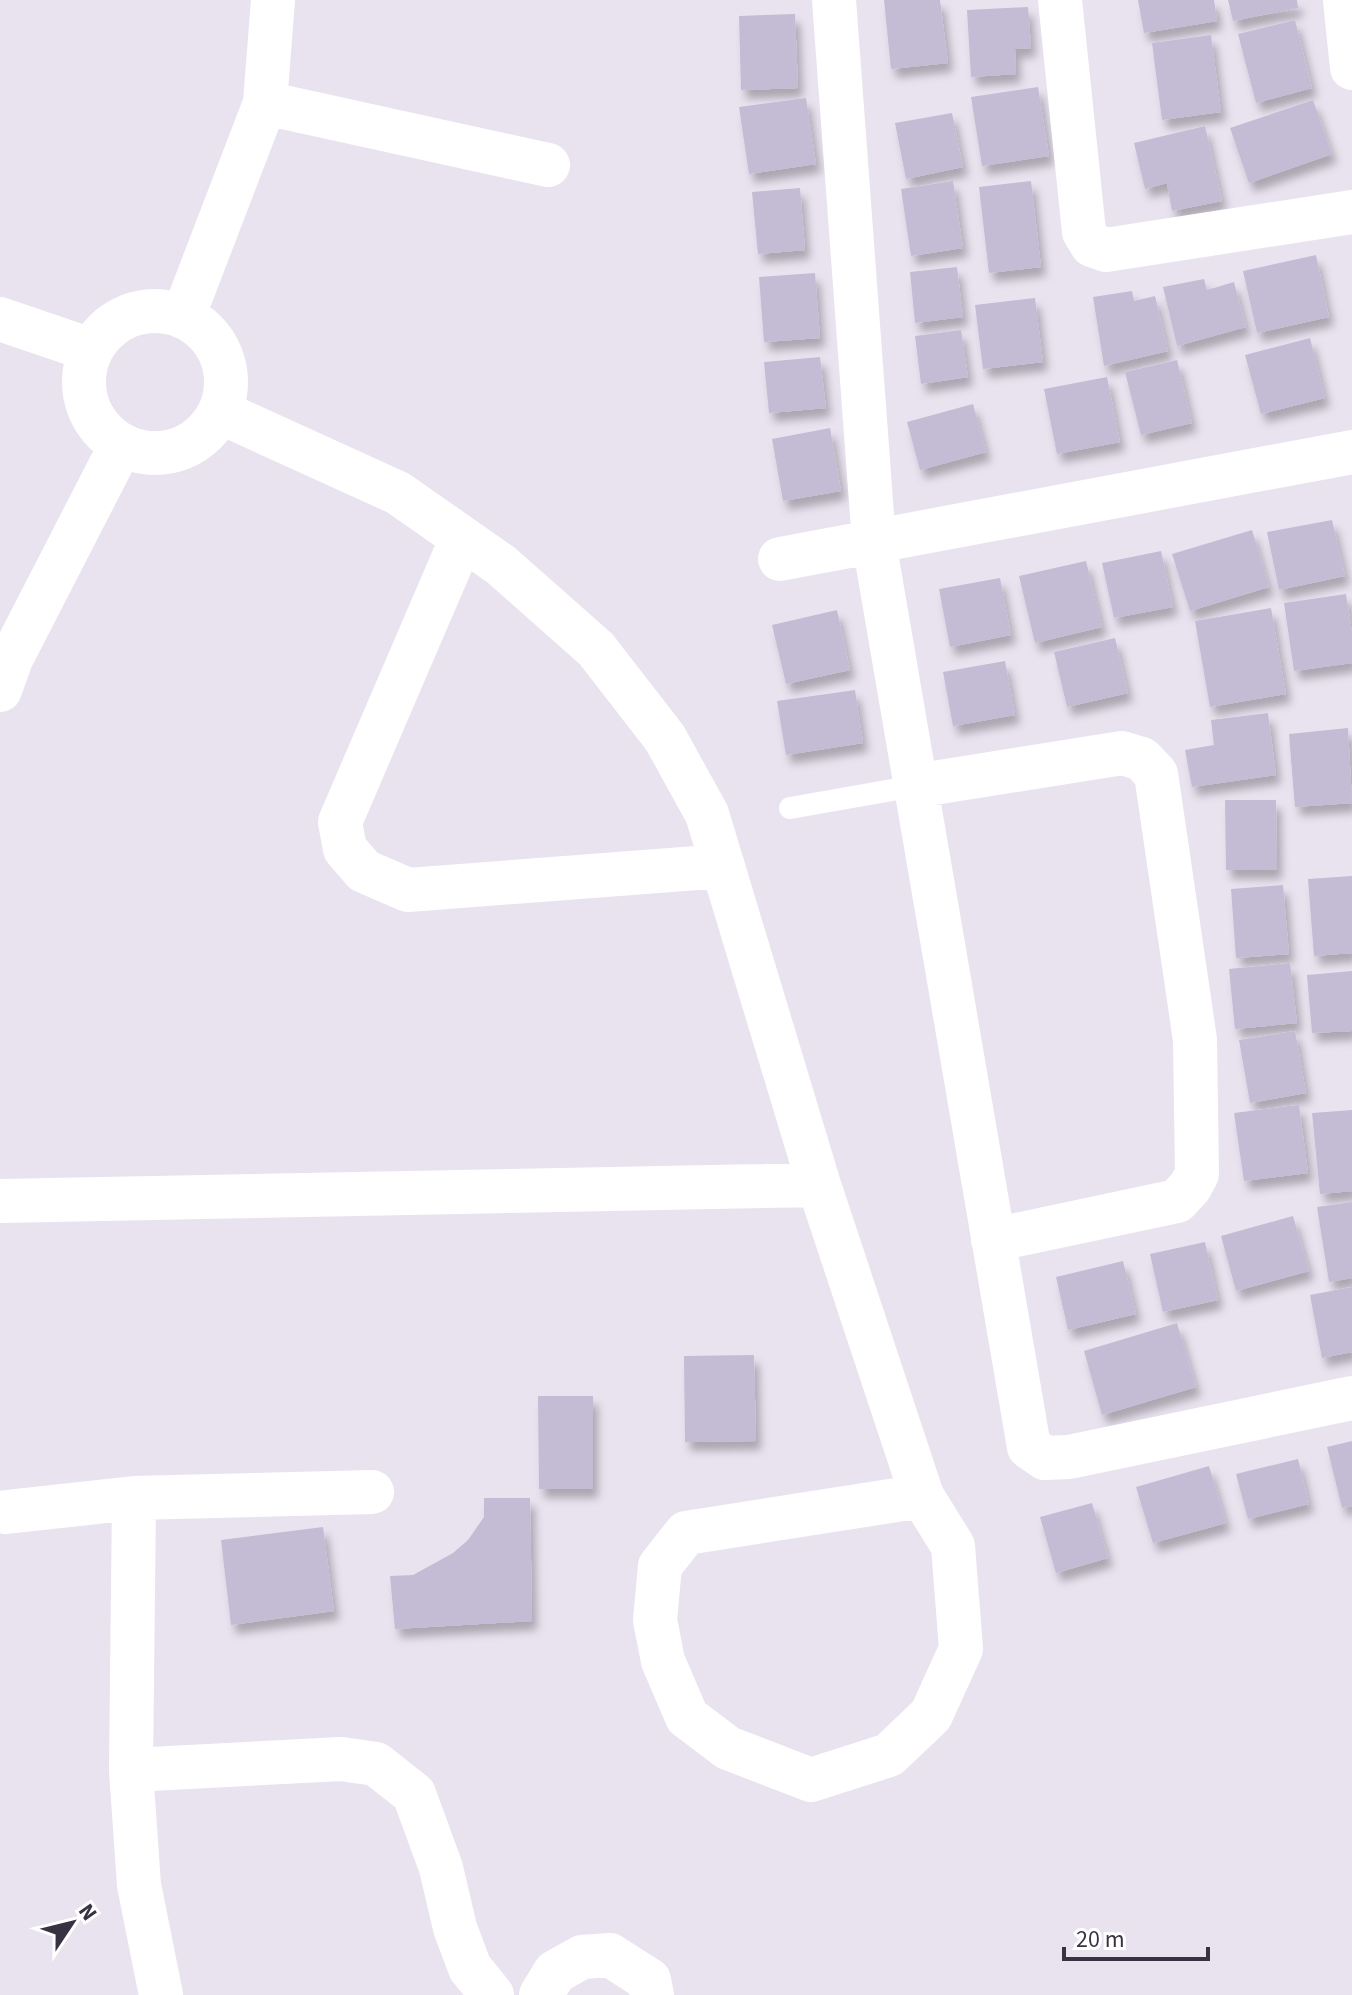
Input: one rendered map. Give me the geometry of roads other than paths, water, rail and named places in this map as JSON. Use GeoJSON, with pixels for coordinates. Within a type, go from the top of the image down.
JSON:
{"type":"FeatureCollection","features":[{"type":"Feature","properties":{"kind":"street"},"geometry":{"type":"LineString","coordinates":[[183,317],[265,103],[273,0]]}},
{"type":"Feature","properties":{"kind":"street"},"geometry":{"type":"LineString","coordinates":[[834,0],[874,542],[1029,1447],[1045,1458],[1069,1457],[1352,1398]]}},
{"type":"Feature","properties":{"kind":"street"},"geometry":{"type":"LineString","coordinates":[[1060,0],[1084,232],[1092,245],[1106,250],[1352,212]]}},
{"type":"Feature","properties":{"kind":"street"},"geometry":{"type":"LineString","coordinates":[[1345,0],[1352,68]]}},
{"type":"Feature","properties":{"kind":"street"},"geometry":{"type":"LineString","coordinates":[[265,103],[548,165]]}},
{"type":"Feature","properties":{"kind":"street"},"geometry":{"type":"LineString","coordinates":[[163,311],[183,317],[202,329],[216,346],[225,367],[226,390],[220,412],[208,431],[189,446],[166,453],[143,453],[121,445],[98,422],[85,393],[85,371],[91,350],[104,332],[121,319],[141,312],[163,311]]}},
{"type":"Feature","properties":{"kind":"street"},"geometry":{"type":"LineString","coordinates":[[0,319],[91,350]]}},
{"type":"Feature","properties":{"kind":"street"},"geometry":{"type":"LineString","coordinates":[[220,412],[398,493],[501,565],[596,649],[665,738],[707,814],[819,1185],[922,1496],[953,1546],[961,1649],[931,1715],[889,1755],[811,1780],[728,1748],[687,1717],[663,1661],[655,1620],[660,1566],[686,1533],[922,1496]]}},
{"type":"Feature","properties":{"kind":"street"},"geometry":{"type":"LineString","coordinates":[[0,690],[11,659],[121,445]]}},
{"type":"Feature","properties":{"kind":"street"},"geometry":{"type":"LineString","coordinates":[[780,559],[1352,452]]}},
{"type":"Feature","properties":{"kind":"street"},"geometry":{"type":"LineString","coordinates":[[462,538],[340,822],[345,849],[364,871],[408,890],[723,866]]}},
{"type":"Feature","properties":{"kind":"street"},"geometry":{"type":"LineString","coordinates":[[915,786],[1122,753],[1142,759],[1156,774],[1195,1040],[1197,1174],[1177,1201],[993,1240]]}},
{"type":"Feature","properties":{"kind":"street"},"geometry":{"type":"LineString","coordinates":[[0,1201],[819,1185]]}},
{"type":"Feature","properties":{"kind":"street"},"geometry":{"type":"LineString","coordinates":[[2,1516],[134,1498],[372,1492]]}},
{"type":"Feature","properties":{"kind":"street"},"geometry":{"type":"LineString","coordinates":[[134,1498],[131,1770],[139,1885],[161,1995]]}},
{"type":"Feature","properties":{"kind":"street"},"geometry":{"type":"LineString","coordinates":[[131,1770],[341,1759],[376,1764],[414,1794],[441,1868],[455,1928],[470,1968],[492,1995]]}},
{"type":"Feature","properties":{"kind":"street"},"geometry":{"type":"LineString","coordinates":[[541,1995],[555,1972],[582,1957],[610,1955],[649,1980],[652,1995]]}},
{"type":"Feature","properties":{"kind":"lane"},"geometry":{"type":"LineString","coordinates":[[790,808],[915,786]]}}]}
